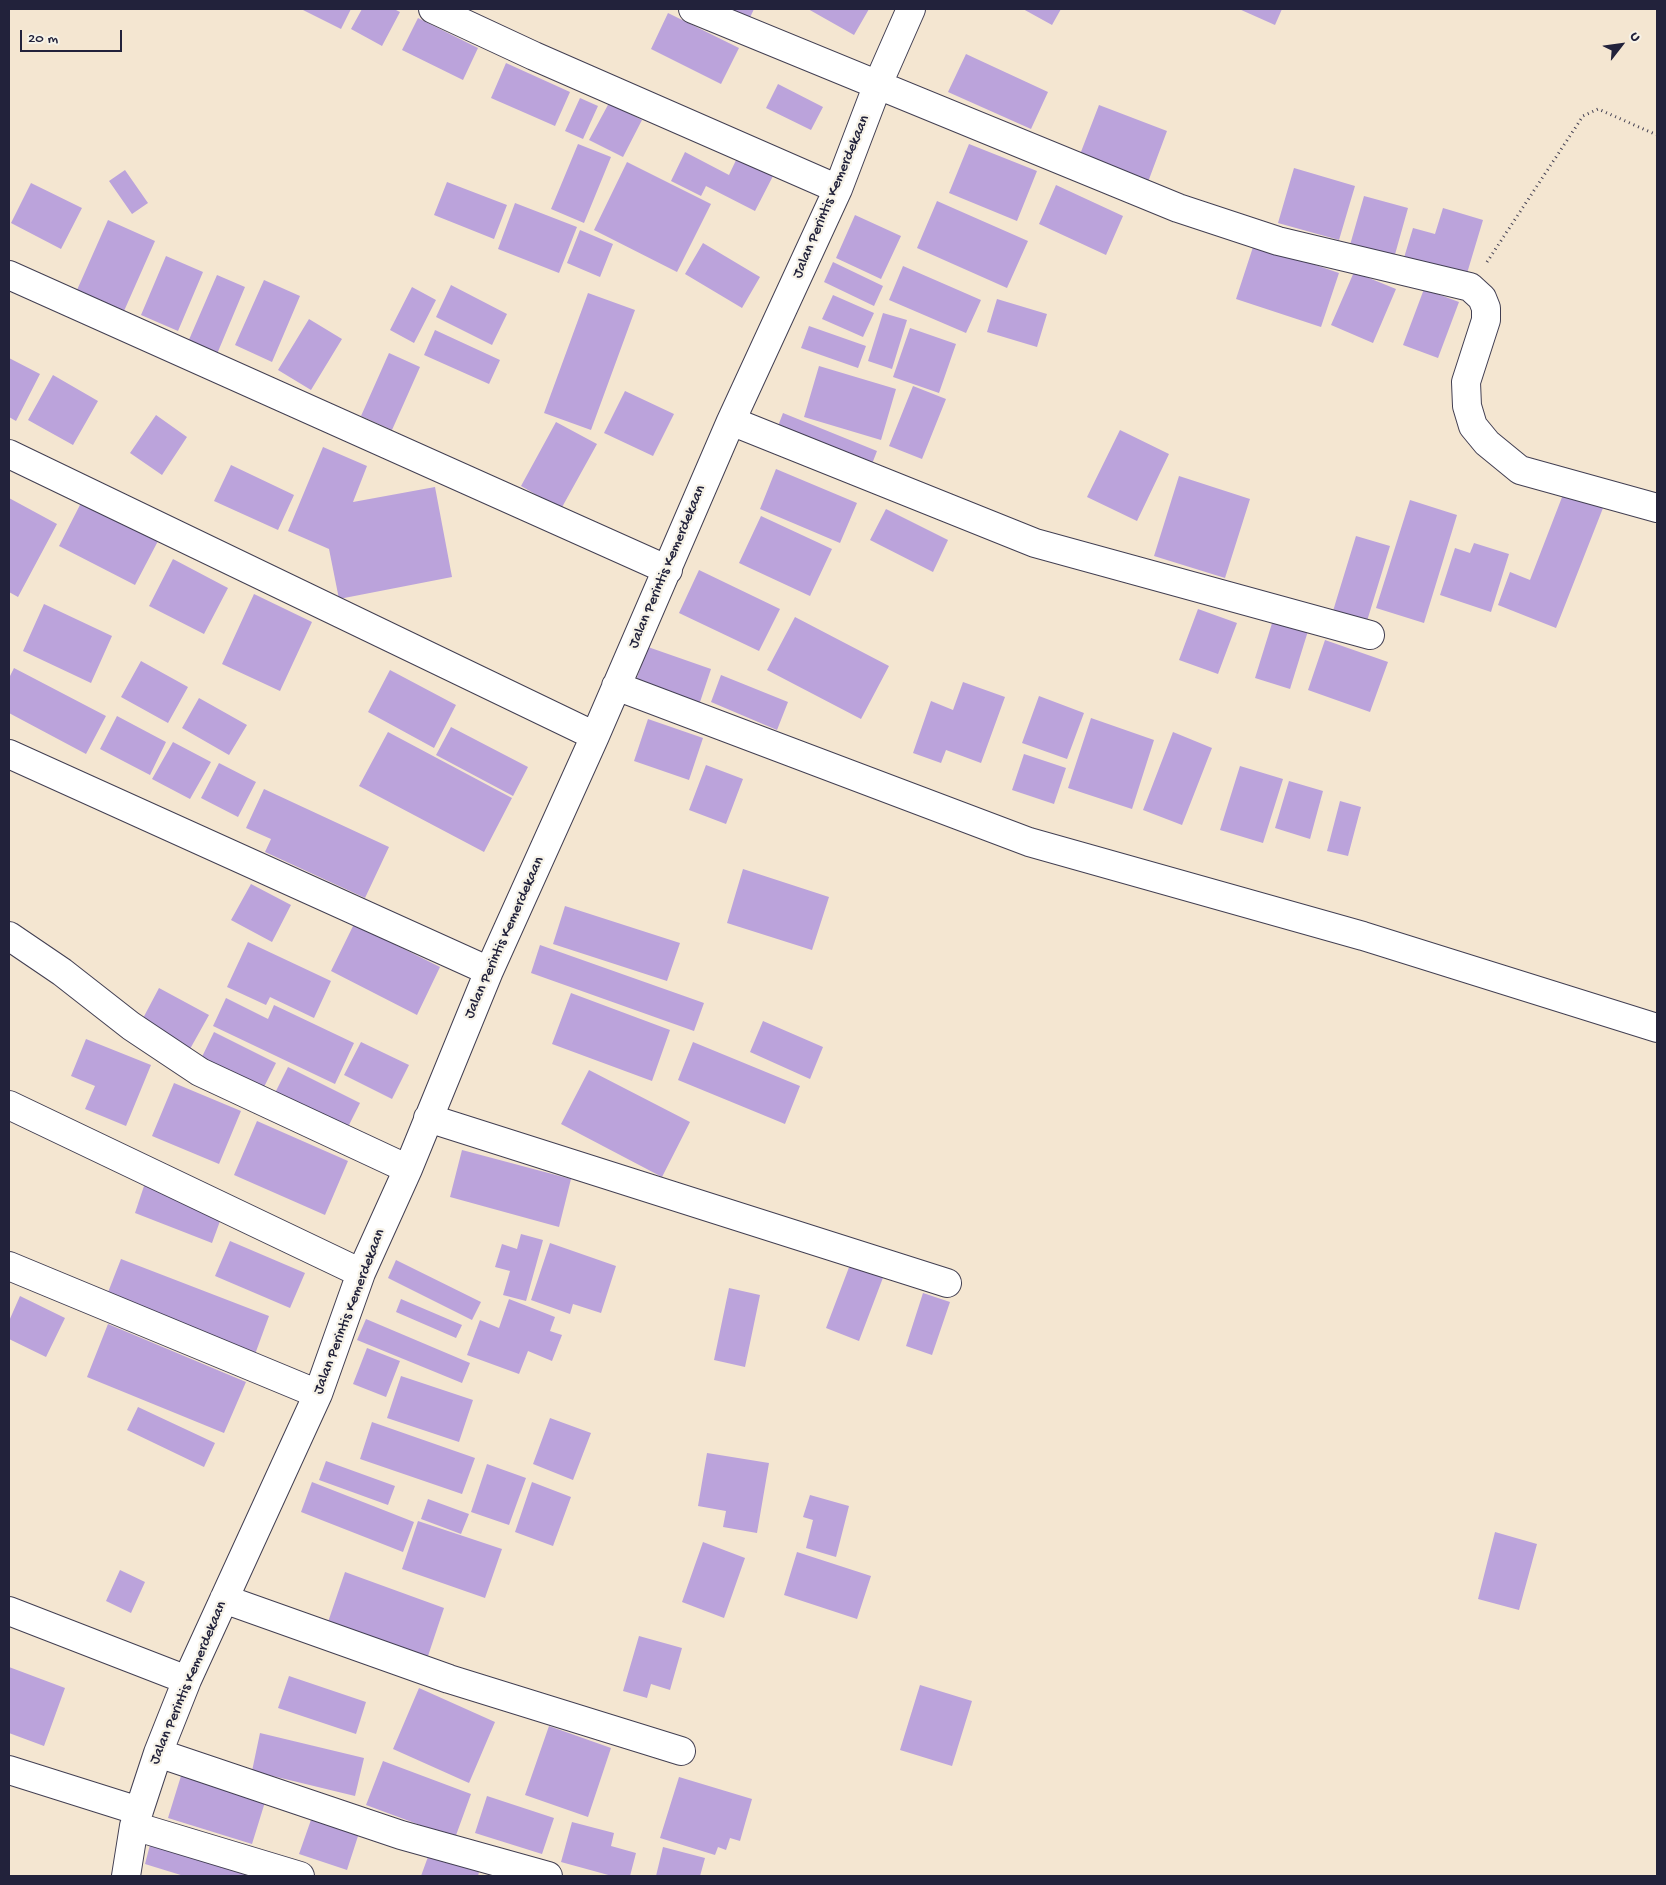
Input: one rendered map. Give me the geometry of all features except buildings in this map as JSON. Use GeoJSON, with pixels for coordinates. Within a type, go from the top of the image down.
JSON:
{"type":"FeatureCollection","features":[{"type":"Feature","properties":{"kind":"street"},"geometry":{"type":"LineString","coordinates":[[433,9],[543,60],[838,189]]}},
{"type":"Feature","properties":{"kind":"street"},"geometry":{"type":"LineString","coordinates":[[693,9],[878,84],[1081,170],[1178,208],[1278,241],[1470,288],[1482,298],[1486,308],[1486,320],[1466,382],[1467,406],[1473,426],[1487,443],[1520,470],[1657,508]]}},
{"type":"Feature","properties":{"kind":"street","name":"Jalan Perintis Kemerdekaan"},"geometry":{"type":"LineString","coordinates":[[126,1876],[137,1818],[158,1754],[187,1680],[318,1394],[361,1273],[408,1170],[489,971],[595,736],[731,421],[838,189],[878,84],[911,9]]}},
{"type":"Feature","properties":{"kind":"street"},"geometry":{"type":"LineString","coordinates":[[9,275],[668,570]]}},
{"type":"Feature","properties":{"kind":"street"},"geometry":{"type":"LineString","coordinates":[[731,421],[1035,543],[1370,635]]}},
{"type":"Feature","properties":{"kind":"street"},"geometry":{"type":"LineString","coordinates":[[9,454],[595,736]]}},
{"type":"Feature","properties":{"kind":"street"},"geometry":{"type":"LineString","coordinates":[[616,686],[1029,842],[1364,936],[1657,1028]]}},
{"type":"Feature","properties":{"kind":"street"},"geometry":{"type":"LineString","coordinates":[[9,754],[489,971]]}},
{"type":"Feature","properties":{"kind":"street"},"geometry":{"type":"LineString","coordinates":[[9,936],[62,972],[131,1026],[200,1072],[408,1170]]}},
{"type":"Feature","properties":{"kind":"street"},"geometry":{"type":"LineString","coordinates":[[9,1105],[361,1273]]}},
{"type":"Feature","properties":{"kind":"street"},"geometry":{"type":"LineString","coordinates":[[428,1118],[948,1282]]}},
{"type":"Feature","properties":{"kind":"street"},"geometry":{"type":"LineString","coordinates":[[9,1266],[318,1394]]}},
{"type":"Feature","properties":{"kind":"street"},"geometry":{"type":"LineString","coordinates":[[224,1599],[449,1679],[681,1751]]}},
{"type":"Feature","properties":{"kind":"street"},"geometry":{"type":"LineString","coordinates":[[9,1610],[187,1680]]}},
{"type":"Feature","properties":{"kind":"street"},"geometry":{"type":"LineString","coordinates":[[158,1754],[401,1835],[548,1876]]}},
{"type":"Feature","properties":{"kind":"street"},"geometry":{"type":"LineString","coordinates":[[9,1770],[300,1876]]}},
{"type":"Feature","properties":{"kind":"path"},"geometry":{"type":"LineString","coordinates":[[1470,288],[1583,116],[1598,109],[1657,136]]}}]}
